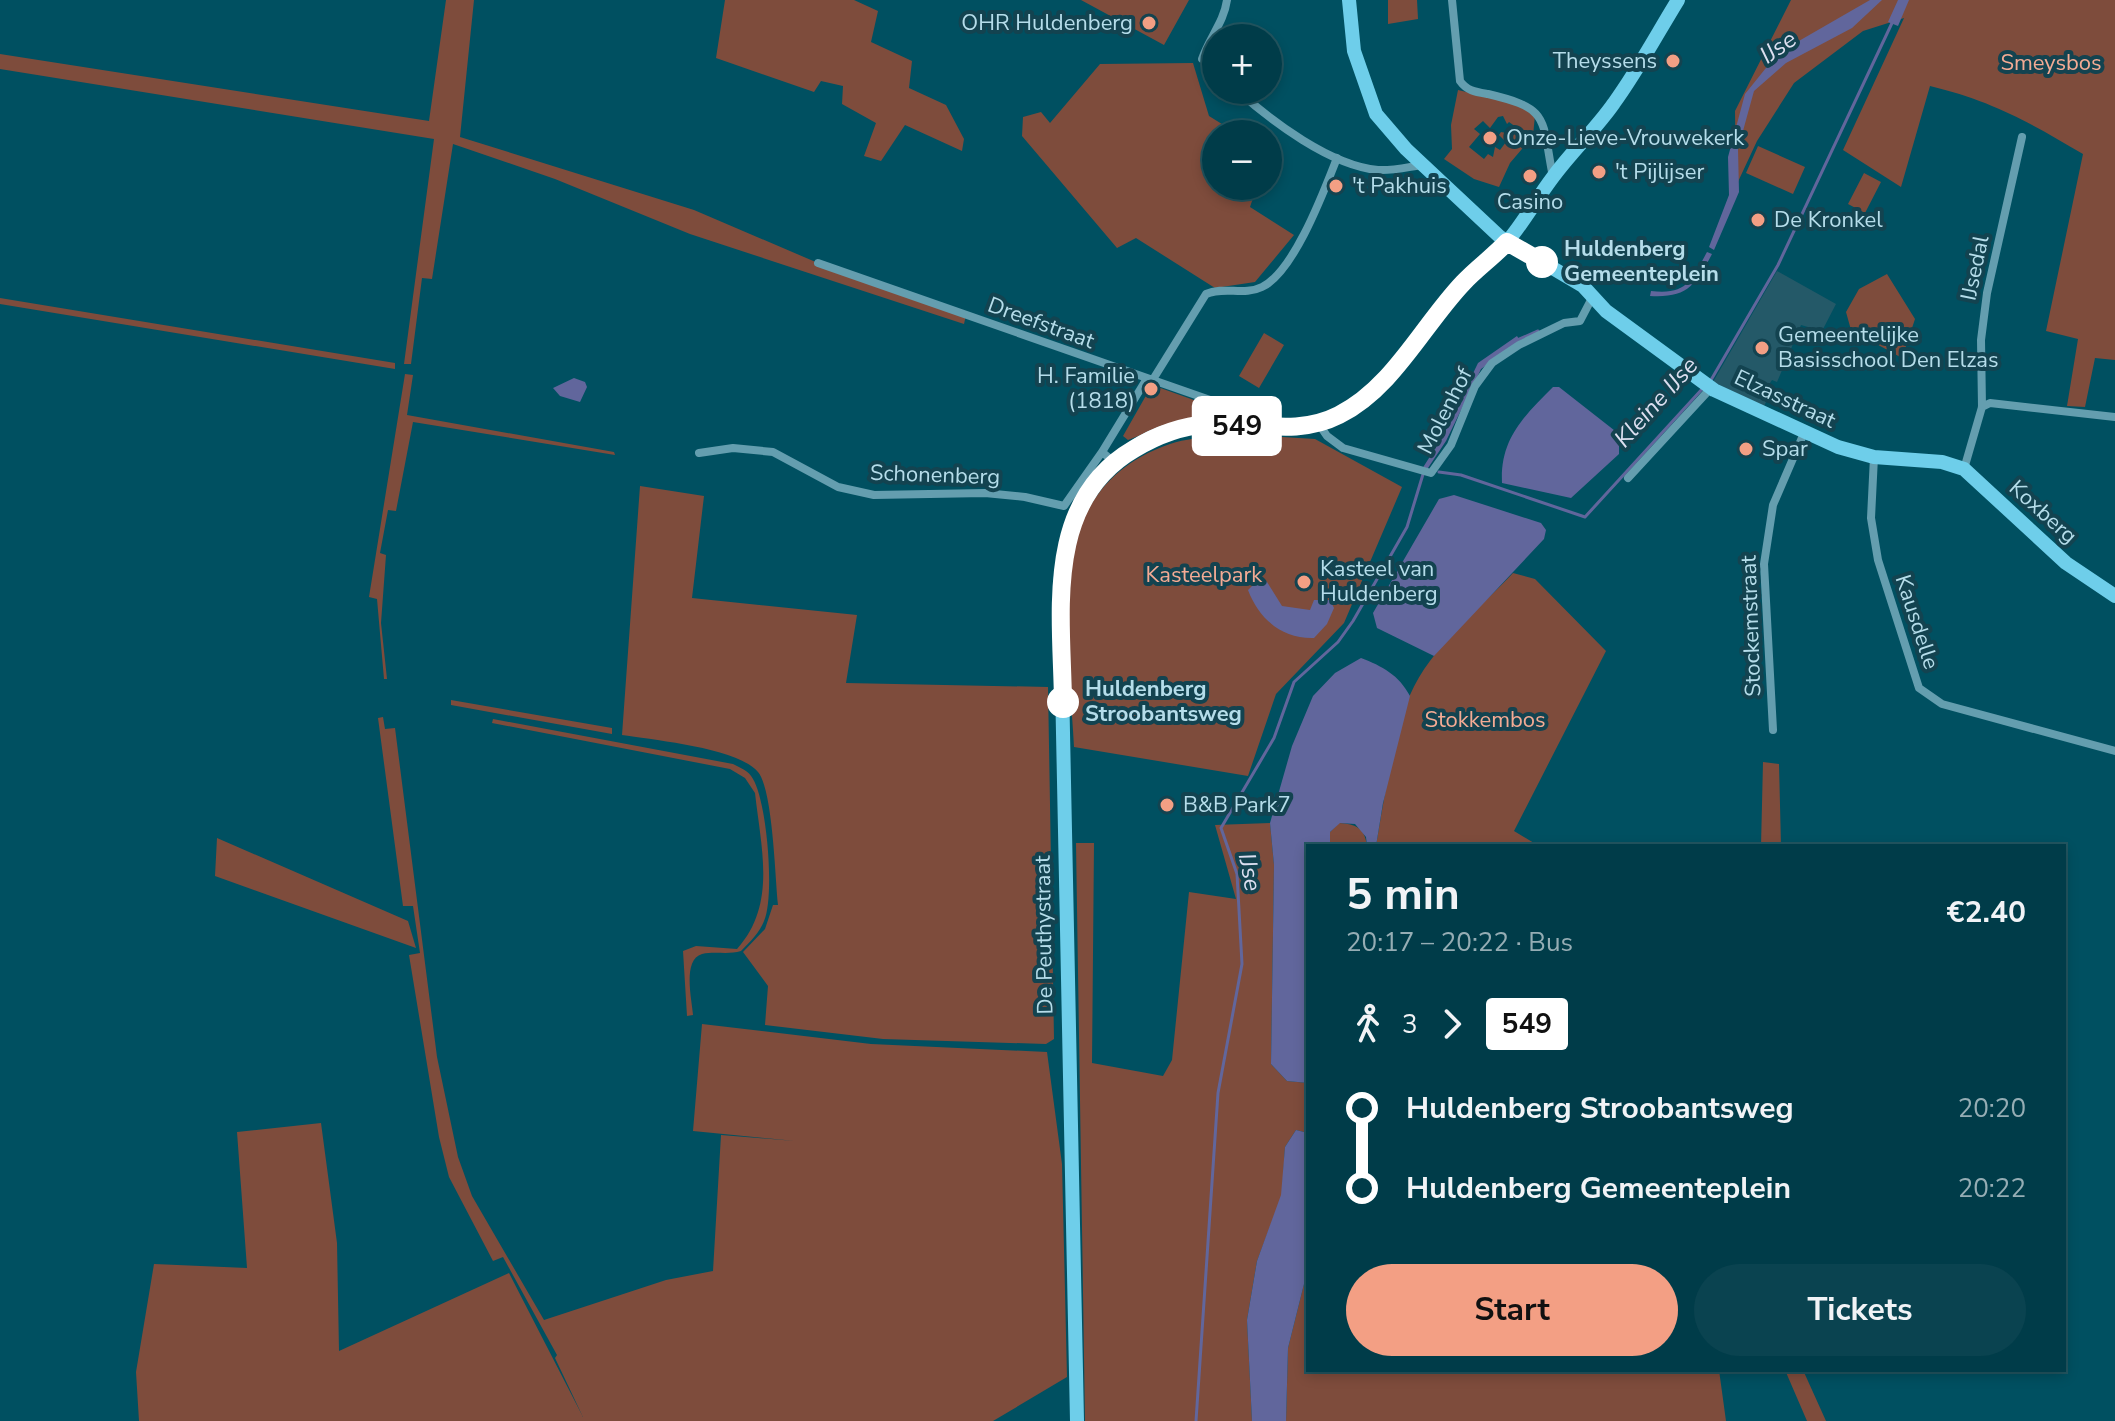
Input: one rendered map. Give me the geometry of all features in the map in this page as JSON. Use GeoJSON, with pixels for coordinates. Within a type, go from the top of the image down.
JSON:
{"type":"FeatureCollection","features":[{"type":"Feature","properties":{"kind":"main road","name":"Elzasstraat"},"geometry":{"type":"LineString","coordinates":[[1349,0],[1354,51],[1367,96],[1386,127],[1422,165],[1507,242],[1583,286],[1592,298],[1708,387],[1804,433],[1874,457],[1942,462]]}},
{"type":"Feature","properties":{"kind":"main road","name":"De Peuthystraat"},"geometry":{"type":"LineString","coordinates":[[1077,1421],[1060,585],[1065,547],[1079,508],[1114,462],[1152,438],[1179,428],[1210,424],[1288,429],[1318,423],[1352,408],[1374,390],[1463,283],[1507,242],[1568,157],[1614,103],[1678,0]]}},
{"type":"Feature","properties":{"kind":"main road","name":"Koxberg"},"geometry":{"type":"LineString","coordinates":[[1942,462],[1964,469],[2066,563],[2115,596]]}},
{"type":"Feature","properties":{"kind":"street"},"geometry":{"type":"LineString","coordinates":[[1218,24],[1225,13],[1227,0]]}},
{"type":"Feature","properties":{"kind":"street"},"geometry":{"type":"LineString","coordinates":[[1452,0],[1460,81],[1470,90],[1524,103],[1534,109],[1544,133],[1553,177]]}},
{"type":"Feature","properties":{"kind":"street"},"geometry":{"type":"LineString","coordinates":[[1253,104],[1337,158],[1382,171],[1422,165]]}},
{"type":"Feature","properties":{"kind":"street","name":"IJsedal"},"geometry":{"type":"LineString","coordinates":[[1964,469],[1982,407],[1981,340],[1987,293],[2022,137]]}},
{"type":"Feature","properties":{"kind":"street"},"geometry":{"type":"LineString","coordinates":[[1114,462],[1102,452],[1206,294],[1220,290],[1253,291],[1265,286],[1277,274],[1312,219],[1337,158]]}},
{"type":"Feature","properties":{"kind":"street","name":"Dreefstraat"},"geometry":{"type":"LineString","coordinates":[[818,263],[1233,408],[1243,426]]}},
{"type":"Feature","properties":{"kind":"street","name":"Molenhof"},"geometry":{"type":"LineString","coordinates":[[1318,423],[1327,436],[1343,448],[1424,472],[1434,472],[1442,461],[1475,386],[1492,363],[1519,345],[1564,323],[1580,321],[1592,298]]}},
{"type":"Feature","properties":{"kind":"street"},"geometry":{"type":"LineString","coordinates":[[1628,478],[1708,387]]}},
{"type":"Feature","properties":{"kind":"street"},"geometry":{"type":"LineString","coordinates":[[1982,407],[1990,403],[2003,403],[2115,417]]}},
{"type":"Feature","properties":{"kind":"street","name":"Stockemstraat"},"geometry":{"type":"LineString","coordinates":[[1773,730],[1763,588],[1765,550],[1773,505],[1804,433]]}},
{"type":"Feature","properties":{"kind":"street","name":"Schonenberg"},"geometry":{"type":"LineString","coordinates":[[699,453],[733,448],[773,452],[838,487],[874,495],[985,493],[1025,497],[1064,506],[1102,452]]}},
{"type":"Feature","properties":{"kind":"street","name":"Kausdelle"},"geometry":{"type":"LineString","coordinates":[[1874,457],[1873,542],[1919,688],[1942,704],[2115,751]]}},
{"type":"Feature","properties":{"kind":"shaded area","name":"Gemeentelijke Basisschool Den Elzas"},"geometry":{"type":"Polygon","coordinates":[[[1777,271],[1836,304],[1822,331],[1801,325],[1777,382],[1772,380],[1768,386],[1773,389],[1764,406],[1713,382],[1777,271]]]}},
{"type":"Feature","properties":{"kind":"green space"},"geometry":{"type":"Polygon","coordinates":[[[446,0],[474,0],[460,137],[694,210],[818,263],[966,315],[964,324],[690,234],[555,179],[453,144],[432,279],[422,278],[411,364],[404,364],[434,139],[0,69],[0,54],[429,121],[446,0]]]}},
{"type":"Feature","properties":{"kind":"green space"},"geometry":{"type":"Polygon","coordinates":[[[725,0],[854,0],[878,11],[871,42],[912,61],[909,88],[946,105],[964,139],[962,151],[905,125],[881,161],[864,156],[876,123],[842,104],[843,86],[821,81],[814,92],[716,58],[725,0]]]}},
{"type":"Feature","properties":{"kind":"green space","name":"OHR Huldenberg"},"geometry":{"type":"Polygon","coordinates":[[[1081,0],[1189,0],[1164,45],[1081,0]]]}},
{"type":"Feature","properties":{"kind":"green space"},"geometry":{"type":"Polygon","coordinates":[[[1388,0],[1417,0],[1418,19],[1388,24],[1388,0]]]}},
{"type":"Feature","properties":{"kind":"green space","name":"Smeysbos"},"geometry":{"type":"Polygon","coordinates":[[[1791,0],[2115,0],[2115,360],[2095,358],[2085,407],[2067,406],[2078,339],[2046,331],[2083,154],[2010,114],[1972,98],[1930,86],[1901,187],[1843,150],[1904,18],[1863,31],[1794,83],[1757,141],[1736,186],[1735,111],[1791,0]]]}},
{"type":"Feature","properties":{"kind":"green space"},"geometry":{"type":"Polygon","coordinates":[[[1193,63],[1202,104],[1205,104],[1209,116],[1215,120],[1202,120],[1202,200],[1252,200],[1250,207],[1294,235],[1255,282],[1215,288],[1136,238],[1117,248],[1022,136],[1023,117],[1041,112],[1050,123],[1100,64],[1193,63]]]}},
{"type":"Feature","properties":{"kind":"green space"},"geometry":{"type":"Polygon","coordinates":[[[1458,90],[1525,106],[1535,115],[1533,136],[1510,163],[1499,187],[1474,179],[1444,159],[1452,149],[1451,125],[1458,90]],[[1503,116],[1498,117],[1490,128],[1483,121],[1474,129],[1480,134],[1469,147],[1484,159],[1488,154],[1493,157],[1495,147],[1500,150],[1506,142],[1499,135],[1501,132],[1511,134],[1516,127],[1509,122],[1507,124],[1503,116]]]}},
{"type":"Feature","properties":{"kind":"green space"},"geometry":{"type":"Polygon","coordinates":[[[1758,146],[1805,167],[1793,194],[1746,173],[1758,146]]]}},
{"type":"Feature","properties":{"kind":"green space"},"geometry":{"type":"Polygon","coordinates":[[[1864,173],[1881,182],[1865,213],[1848,204],[1864,173]]]}},
{"type":"Feature","properties":{"kind":"green space"},"geometry":{"type":"Polygon","coordinates":[[[1887,274],[1915,319],[1902,358],[1851,330],[1846,312],[1859,289],[1887,274]]]}},
{"type":"Feature","properties":{"kind":"green space"},"geometry":{"type":"Polygon","coordinates":[[[0,298],[395,363],[395,369],[0,304],[0,298]]]}},
{"type":"Feature","properties":{"kind":"green space"},"geometry":{"type":"Polygon","coordinates":[[[1264,333],[1284,345],[1259,388],[1239,376],[1264,333]]]}},
{"type":"Feature","properties":{"kind":"green space"},"geometry":{"type":"Polygon","coordinates":[[[405,374],[413,375],[407,415],[614,452],[615,455],[413,422],[396,511],[388,510],[380,553],[386,555],[381,623],[387,679],[384,679],[377,599],[369,597],[405,374]]]}},
{"type":"Feature","properties":{"kind":"green space"},"geometry":{"type":"Polygon","coordinates":[[[1152,385],[1205,404],[1204,412],[1196,421],[1164,426],[1128,440],[1123,436],[1152,385]]]}},
{"type":"Feature","properties":{"kind":"green space","name":"Kasteelpark"},"geometry":{"type":"Polygon","coordinates":[[[1206,437],[1315,439],[1402,487],[1344,623],[1276,694],[1248,776],[1074,747],[1068,659],[1070,571],[1079,531],[1097,495],[1127,466],[1170,444],[1206,437]]]}},
{"type":"Feature","properties":{"kind":"green space"},"geometry":{"type":"Polygon","coordinates":[[[640,486],[704,496],[692,598],[857,615],[846,683],[1048,687],[1054,1039],[1046,1044],[883,1039],[765,1025],[768,986],[743,952],[765,929],[773,905],[778,905],[770,815],[763,782],[758,772],[748,764],[715,751],[622,735],[640,486]]]}},
{"type":"Feature","properties":{"kind":"green space","name":"Stokkembos"},"geometry":{"type":"Polygon","coordinates":[[[1513,573],[1535,579],[1606,651],[1514,831],[1536,844],[1376,844],[1394,749],[1410,695],[1430,661],[1513,573]]]}},
{"type":"Feature","properties":{"kind":"green space"},"geometry":{"type":"Polygon","coordinates":[[[451,700],[612,728],[612,734],[451,705],[451,700]]]}},
{"type":"Feature","properties":{"kind":"green space"},"geometry":{"type":"Polygon","coordinates":[[[383,717],[385,729],[395,728],[437,1057],[458,1157],[472,1196],[544,1320],[666,1280],[713,1271],[721,1135],[795,1141],[693,1131],[702,1024],[871,1044],[1047,1052],[1062,1164],[1067,1377],[993,1421],[139,1421],[136,1372],[154,1264],[247,1268],[237,1132],[321,1123],[337,1243],[339,1351],[509,1273],[583,1417],[555,1358],[557,1355],[503,1257],[493,1261],[449,1177],[439,1137],[409,955],[420,953],[413,906],[403,906],[378,718],[383,717]]]}},
{"type":"Feature","properties":{"kind":"green space"},"geometry":{"type":"Polygon","coordinates":[[[493,719],[733,764],[751,776],[758,791],[766,827],[769,871],[767,909],[760,929],[741,951],[707,953],[696,958],[690,972],[693,1015],[687,1016],[683,951],[696,946],[737,949],[750,932],[758,914],[762,895],[762,855],[755,793],[745,778],[730,769],[492,723],[493,719]]]}},
{"type":"Feature","properties":{"kind":"green space"},"geometry":{"type":"Polygon","coordinates":[[[1763,762],[1779,764],[1781,844],[1761,844],[1763,762]]]}},
{"type":"Feature","properties":{"kind":"green space"},"geometry":{"type":"Polygon","coordinates":[[[1270,823],[1274,865],[1271,1064],[1287,1081],[1306,1083],[1306,1132],[1296,1130],[1285,1147],[1282,1195],[1257,1261],[1247,1320],[1252,1421],[1085,1421],[1076,843],[1094,843],[1092,1063],[1163,1076],[1172,1060],[1189,892],[1236,899],[1215,825],[1270,823]]]}},
{"type":"Feature","properties":{"kind":"green space"},"geometry":{"type":"Polygon","coordinates":[[[1339,823],[1350,824],[1359,828],[1366,844],[1330,844],[1330,832],[1339,823]]]}},
{"type":"Feature","properties":{"kind":"green space"},"geometry":{"type":"Polygon","coordinates":[[[217,838],[408,921],[416,948],[215,876],[217,838]]]}},
{"type":"Feature","properties":{"kind":"green space"},"geometry":{"type":"Polygon","coordinates":[[[1306,1276],[1306,1372],[1719,1372],[1726,1421],[1286,1421],[1288,1348],[1306,1276]]]}},
{"type":"Feature","properties":{"kind":"green space"},"geometry":{"type":"Polygon","coordinates":[[[1786,1372],[1804,1372],[1826,1421],[1807,1421],[1786,1372]]]}},
{"type":"Feature","properties":{"kind":"water"},"geometry":{"type":"Polygon","coordinates":[[[1870,0],[1882,0],[1852,28],[1786,63],[1754,91],[1738,149],[1739,192],[1714,250],[1709,247],[1729,195],[1728,157],[1745,94],[1778,53],[1870,0]]]}},
{"type":"Feature","properties":{"kind":"water"},"geometry":{"type":"Polygon","coordinates":[[[1898,0],[1909,0],[1898,26],[1888,22],[1898,0]]]}},
{"type":"Feature","properties":{"kind":"water"},"geometry":{"type":"Polygon","coordinates":[[[1707,252],[1712,254],[1688,288],[1673,295],[1650,296],[1651,291],[1673,291],[1686,284],[1707,252]]]}},
{"type":"Feature","properties":{"kind":"water"},"geometry":{"type":"Polygon","coordinates":[[[1517,336],[1520,341],[1481,369],[1446,441],[1426,471],[1422,469],[1443,436],[1478,363],[1517,336]]]}},
{"type":"Feature","properties":{"kind":"water"},"geometry":{"type":"Polygon","coordinates":[[[574,378],[585,382],[587,387],[580,402],[560,396],[553,388],[574,378]]]}},
{"type":"Feature","properties":{"kind":"water"},"geometry":{"type":"Polygon","coordinates":[[[1553,387],[1559,387],[1619,434],[1619,454],[1571,498],[1502,483],[1502,467],[1509,441],[1523,419],[1553,387]]]}},
{"type":"Feature","properties":{"kind":"water"},"geometry":{"type":"Polygon","coordinates":[[[1454,495],[1541,523],[1546,530],[1544,539],[1434,656],[1377,628],[1373,613],[1439,499],[1454,495]]]}},
{"type":"Feature","properties":{"kind":"water"},"geometry":{"type":"Polygon","coordinates":[[[1260,578],[1267,582],[1282,606],[1310,610],[1314,600],[1330,600],[1334,608],[1327,624],[1314,638],[1292,635],[1273,625],[1258,610],[1248,590],[1260,578]]]}},
{"type":"Feature","properties":{"kind":"water"},"geometry":{"type":"Polygon","coordinates":[[[1361,658],[1389,672],[1401,682],[1410,696],[1383,803],[1376,844],[1367,844],[1366,837],[1355,824],[1340,823],[1330,832],[1330,844],[1306,844],[1306,1083],[1287,1081],[1271,1064],[1274,865],[1270,823],[1292,746],[1313,696],[1335,673],[1361,658]]]}},
{"type":"Feature","properties":{"kind":"water"},"geometry":{"type":"Polygon","coordinates":[[[1296,1130],[1306,1132],[1306,1276],[1288,1348],[1286,1421],[1252,1421],[1247,1320],[1257,1261],[1281,1195],[1285,1147],[1296,1130]]]}},
{"type":"Feature","properties":{"kind":"waterway","name":"Kleine IJse"},"geometry":{"type":"LineString","coordinates":[[1711,380],[1778,265],[1892,23]]}},
{"type":"Feature","properties":{"kind":"waterway","name":"IJse"},"geometry":{"type":"LineString","coordinates":[[1515,341],[1538,331]]}},
{"type":"Feature","properties":{"kind":"waterway","name":"Kleine IJse"},"geometry":{"type":"LineString","coordinates":[[1439,472],[1461,475],[1585,517],[1703,388]]}},
{"type":"Feature","properties":{"kind":"waterway","name":"IJse"},"geometry":{"type":"LineString","coordinates":[[1196,1421],[1218,1093],[1242,964],[1237,874],[1221,828],[1274,738],[1294,682],[1338,642],[1407,527],[1424,471]]}},
{"type":"Feature","properties":{"kind":"bus line","name":"549"},"geometry":{"type":"LineString","coordinates":[[1063,702],[1060,585],[1065,547],[1079,508],[1114,462],[1152,438],[1179,428],[1210,424],[1288,429],[1331,419],[1352,408],[1374,390],[1463,283],[1507,242],[1542,262]]}},
{"type":"Feature","properties":{"kind":"place","name":"OHR Huldenberg"},"geometry":{"type":"Point","coordinates":[1149,23]}},
{"type":"Feature","properties":{"kind":"place","name":"Theyssens"},"geometry":{"type":"Point","coordinates":[1673,61]}},
{"type":"Feature","properties":{"kind":"place","name":"Onze-Lieve-Vrouwekerk"},"geometry":{"type":"Point","coordinates":[1490,138]}},
{"type":"Feature","properties":{"kind":"place","name":"'t Pijlijser"},"geometry":{"type":"Point","coordinates":[1599,172]}},
{"type":"Feature","properties":{"kind":"place","name":"Casino"},"geometry":{"type":"Point","coordinates":[1530,176]}},
{"type":"Feature","properties":{"kind":"place","name":"'t Pakhuis"},"geometry":{"type":"Point","coordinates":[1336,186]}},
{"type":"Feature","properties":{"kind":"place","name":"De Kronkel"},"geometry":{"type":"Point","coordinates":[1758,220]}},
{"type":"Feature","properties":{"kind":"place","name":"Huldenberg Gemeenteplein"},"geometry":{"type":"Point","coordinates":[1542,262]}},
{"type":"Feature","properties":{"kind":"place","name":"Gemeentelijke Basisschool Den Elzas"},"geometry":{"type":"Point","coordinates":[1762,348]}},
{"type":"Feature","properties":{"kind":"place","name":"H. Familie (1818)"},"geometry":{"type":"Point","coordinates":[1151,389]}},
{"type":"Feature","properties":{"kind":"place","name":"Spar"},"geometry":{"type":"Point","coordinates":[1746,449]}},
{"type":"Feature","properties":{"kind":"place","name":"Kasteel van Huldenberg"},"geometry":{"type":"Point","coordinates":[1304,582]}},
{"type":"Feature","properties":{"kind":"place","name":"Huldenberg Stroobantsweg"},"geometry":{"type":"Point","coordinates":[1063,702]}},
{"type":"Feature","properties":{"kind":"place","name":"B&B Park7"},"geometry":{"type":"Point","coordinates":[1167,805]}}]}
